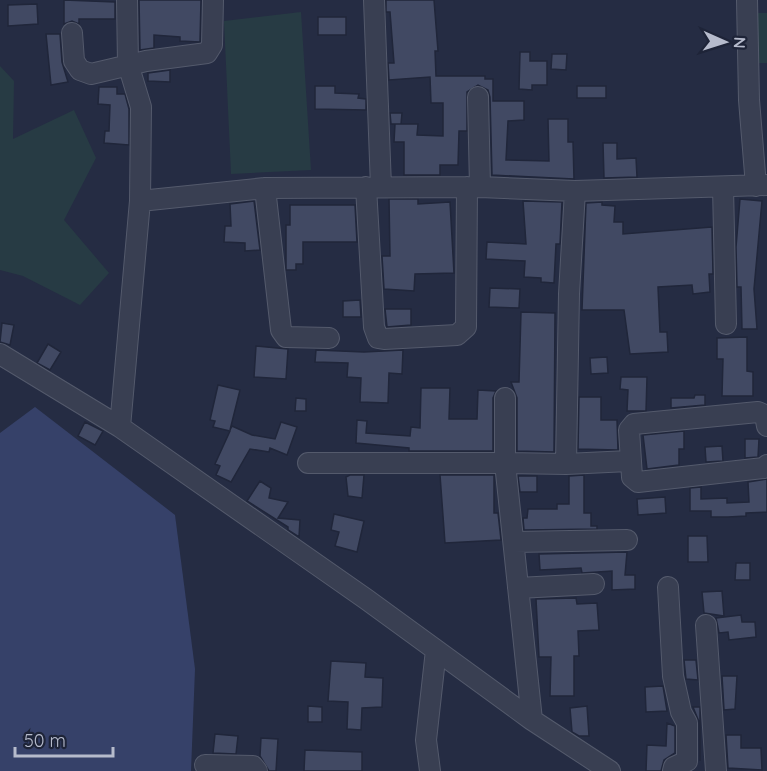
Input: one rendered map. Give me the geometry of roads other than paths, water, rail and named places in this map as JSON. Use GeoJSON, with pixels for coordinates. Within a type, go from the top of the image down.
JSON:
{"type":"FeatureCollection","features":[{"type":"Feature","properties":{"kind":"street"},"geometry":{"type":"LineString","coordinates":[[120,427],[140,201],[141,107],[128,64],[127,0]]}},
{"type":"Feature","properties":{"kind":"street"},"geometry":{"type":"LineString","coordinates":[[72,33],[74,61],[84,73],[99,74],[128,64],[210,51],[213,0]]}},
{"type":"Feature","properties":{"kind":"street"},"geometry":{"type":"LineString","coordinates":[[374,0],[374,327],[378,338],[457,335],[466,327],[478,98]]}},
{"type":"Feature","properties":{"kind":"street"},"geometry":{"type":"LineString","coordinates":[[140,201],[265,188],[473,187],[575,191],[762,186],[748,100],[747,0]]}},
{"type":"Feature","properties":{"kind":"street"},"geometry":{"type":"LineString","coordinates":[[723,187],[726,324]]}},
{"type":"Feature","properties":{"kind":"street"},"geometry":{"type":"LineString","coordinates":[[265,188],[281,330],[286,337],[328,338]]}},
{"type":"Feature","properties":{"kind":"street"},"geometry":{"type":"LineString","coordinates":[[566,464],[569,294],[575,191]]}},
{"type":"Feature","properties":{"kind":"street"},"geometry":{"type":"LineString","coordinates":[[0,354],[120,427],[532,720],[610,771]]}},
{"type":"Feature","properties":{"kind":"street"},"geometry":{"type":"LineString","coordinates":[[505,398],[505,463],[532,720]]}},
{"type":"Feature","properties":{"kind":"street"},"geometry":{"type":"LineString","coordinates":[[767,426],[765,415],[758,412],[634,424],[628,430],[632,477],[638,482],[764,468],[767,465]]}},
{"type":"Feature","properties":{"kind":"street"},"geometry":{"type":"LineString","coordinates":[[308,463],[566,464],[629,461]]}},
{"type":"Feature","properties":{"kind":"street"},"geometry":{"type":"LineString","coordinates":[[514,542],[627,540]]}},
{"type":"Feature","properties":{"kind":"street"},"geometry":{"type":"LineString","coordinates":[[518,588],[594,584]]}},
{"type":"Feature","properties":{"kind":"street"},"geometry":{"type":"LineString","coordinates":[[668,587],[673,676],[681,712],[687,723],[687,761],[674,767],[673,771]]}},
{"type":"Feature","properties":{"kind":"street"},"geometry":{"type":"LineString","coordinates":[[706,625],[716,771]]}},
{"type":"Feature","properties":{"kind":"street"},"geometry":{"type":"LineString","coordinates":[[430,771],[426,740],[436,650]]}},
{"type":"Feature","properties":{"kind":"street"},"geometry":{"type":"LineString","coordinates":[[205,765],[253,766],[257,771]]}},
{"type":"Feature","properties":{"kind":"water"},"geometry":{"type":"Polygon","coordinates":[[[35,407],[175,515],[195,669],[191,771],[0,771],[0,433],[35,407]]]}}]}
